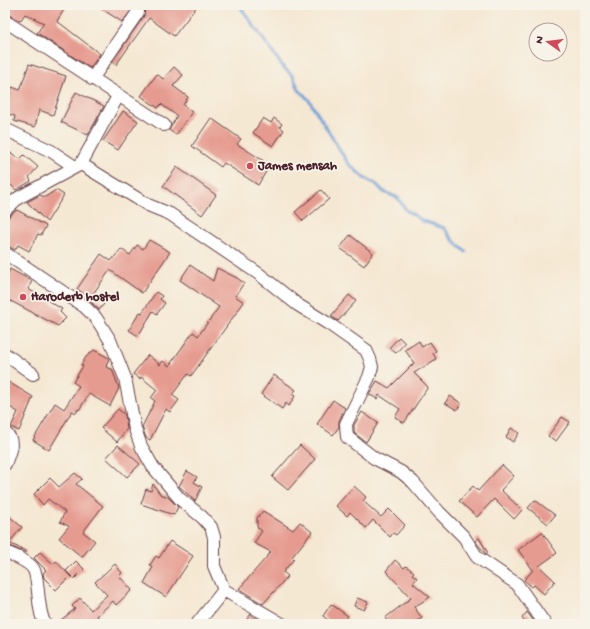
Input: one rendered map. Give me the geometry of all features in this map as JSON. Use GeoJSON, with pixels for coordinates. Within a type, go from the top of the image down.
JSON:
{"type":"FeatureCollection","features":[{"type":"Feature","properties":{"kind":"street"},"geometry":{"type":"LineString","coordinates":[[92,79],[138,12]]}},
{"type":"Feature","properties":{"kind":"street"},"geometry":{"type":"LineString","coordinates":[[5,21],[164,125]]}},
{"type":"Feature","properties":{"kind":"street"},"geometry":{"type":"LineString","coordinates":[[5,210],[18,198],[78,165],[118,96]]}},
{"type":"Feature","properties":{"kind":"street"},"geometry":{"type":"LineString","coordinates":[[5,129],[78,165],[148,205],[170,214],[259,274],[298,305],[332,326],[366,350],[372,367],[369,377],[346,424],[348,436],[374,458],[401,472],[413,482],[439,512],[464,537],[478,557],[517,584],[545,624]]}},
{"type":"Feature","properties":{"kind":"street"},"geometry":{"type":"LineString","coordinates":[[5,253],[85,307],[96,318],[110,340],[119,360],[125,378],[135,428],[141,446],[153,467],[170,488],[211,527],[214,537],[214,566],[224,590],[282,624]]}},
{"type":"Feature","properties":{"kind":"street"},"geometry":{"type":"LineString","coordinates":[[5,354],[33,374]]}},
{"type":"Feature","properties":{"kind":"street"},"geometry":{"type":"LineString","coordinates":[[5,433],[10,436],[11,441],[11,448],[5,464]]}},
{"type":"Feature","properties":{"kind":"street"},"geometry":{"type":"LineString","coordinates":[[5,552],[31,565],[35,571],[39,609],[45,624]]}},
{"type":"Feature","properties":{"kind":"street"},"geometry":{"type":"LineString","coordinates":[[197,624],[224,590]]}},
{"type":"Feature","properties":{"kind":"building"},"geometry":{"type":"Polygon","coordinates":[[[5,5],[67,5],[57,21],[100,54],[90,68],[37,33],[44,23],[25,14],[20,21],[5,13],[5,5]]]}},
{"type":"Feature","properties":{"kind":"building"},"geometry":{"type":"Polygon","coordinates":[[[96,5],[136,5],[122,22],[96,5]]]}},
{"type":"Feature","properties":{"kind":"building"},"geometry":{"type":"Polygon","coordinates":[[[140,5],[198,5],[174,36],[149,18],[116,65],[112,62],[144,16],[145,9],[140,5]]]}},
{"type":"Feature","properties":{"kind":"building"},"geometry":{"type":"Polygon","coordinates":[[[29,64],[66,76],[53,115],[39,110],[35,127],[14,121],[15,116],[5,113],[12,87],[20,90],[29,64]]]}},
{"type":"Feature","properties":{"kind":"building"},"geometry":{"type":"Polygon","coordinates":[[[174,67],[183,75],[173,86],[188,97],[183,105],[192,112],[176,135],[169,130],[177,116],[161,104],[158,108],[141,96],[157,74],[163,79],[174,67]]]}},
{"type":"Feature","properties":{"kind":"building"},"geometry":{"type":"Polygon","coordinates":[[[76,92],[104,106],[88,135],[61,122],[76,92]]]}},
{"type":"Feature","properties":{"kind":"building"},"geometry":{"type":"Polygon","coordinates":[[[123,111],[138,121],[118,150],[103,141],[123,111]]]}},
{"type":"Feature","properties":{"kind":"building"},"geometry":{"type":"Polygon","coordinates":[[[211,118],[241,139],[237,144],[270,165],[258,185],[224,163],[221,167],[192,146],[211,118]]]}},
{"type":"Feature","properties":{"kind":"building"},"geometry":{"type":"Polygon","coordinates":[[[263,118],[271,123],[274,118],[282,124],[280,127],[284,130],[273,146],[253,133],[263,118]]]}},
{"type":"Feature","properties":{"kind":"building"},"geometry":{"type":"Polygon","coordinates":[[[5,149],[20,159],[24,155],[38,167],[29,177],[31,181],[16,190],[5,179],[5,149]]]}},
{"type":"Feature","properties":{"kind":"building"},"geometry":{"type":"Polygon","coordinates":[[[177,167],[216,195],[202,215],[163,186],[177,167]]]}},
{"type":"Feature","properties":{"kind":"building"},"geometry":{"type":"Polygon","coordinates":[[[56,190],[64,195],[47,222],[27,202],[40,195],[45,197],[56,190]]]}},
{"type":"Feature","properties":{"kind":"building"},"geometry":{"type":"Polygon","coordinates":[[[321,190],[329,199],[303,221],[295,212],[321,190]]]}},
{"type":"Feature","properties":{"kind":"building"},"geometry":{"type":"Polygon","coordinates":[[[17,210],[46,226],[41,235],[38,234],[29,251],[18,245],[15,250],[5,244],[5,224],[9,216],[17,210]]]}},
{"type":"Feature","properties":{"kind":"building"},"geometry":{"type":"Polygon","coordinates":[[[350,235],[373,253],[364,266],[340,248],[350,235]]]}},
{"type":"Feature","properties":{"kind":"building"},"geometry":{"type":"Polygon","coordinates":[[[149,240],[170,252],[142,293],[110,270],[90,298],[77,289],[101,254],[111,261],[121,249],[130,255],[137,245],[143,249],[149,240]]]}},
{"type":"Feature","properties":{"kind":"building"},"geometry":{"type":"Polygon","coordinates":[[[190,265],[213,281],[217,268],[237,278],[244,283],[235,296],[244,302],[191,376],[188,374],[172,395],[179,400],[170,412],[166,409],[150,440],[146,438],[142,427],[155,401],[151,398],[157,390],[141,377],[140,379],[133,374],[148,355],[160,365],[163,361],[169,366],[193,332],[198,336],[219,307],[180,280],[190,265]]]}},
{"type":"Feature","properties":{"kind":"building"},"geometry":{"type":"Polygon","coordinates":[[[10,269],[32,281],[28,289],[62,309],[60,312],[66,318],[58,326],[5,298],[5,279],[10,269]]]}},
{"type":"Feature","properties":{"kind":"building"},"geometry":{"type":"Polygon","coordinates":[[[156,292],[162,296],[160,299],[165,303],[157,314],[153,311],[138,336],[129,330],[140,312],[142,313],[156,292]]]}},
{"type":"Feature","properties":{"kind":"building"},"geometry":{"type":"Polygon","coordinates":[[[349,295],[356,301],[338,321],[331,316],[349,295]]]}},
{"type":"Feature","properties":{"kind":"building"},"geometry":{"type":"Polygon","coordinates":[[[94,296],[104,304],[99,310],[90,301],[94,296]]]}},
{"type":"Feature","properties":{"kind":"building"},"geometry":{"type":"Polygon","coordinates":[[[399,337],[405,343],[396,353],[389,348],[399,337]]]}},
{"type":"Feature","properties":{"kind":"building"},"geometry":{"type":"Polygon","coordinates":[[[419,341],[422,347],[430,342],[436,351],[433,353],[436,359],[414,373],[428,387],[404,423],[395,417],[400,409],[379,395],[377,399],[369,394],[377,381],[389,388],[414,363],[405,350],[419,341]]]}},
{"type":"Feature","properties":{"kind":"building"},"geometry":{"type":"Polygon","coordinates":[[[94,350],[109,358],[106,367],[112,369],[119,388],[110,406],[89,394],[76,413],[72,411],[49,450],[33,440],[55,403],[64,409],[79,386],[73,382],[83,366],[81,365],[86,357],[94,350]]]}},
{"type":"Feature","properties":{"kind":"building"},"geometry":{"type":"Polygon","coordinates":[[[274,375],[296,390],[292,394],[295,396],[289,406],[286,403],[282,409],[261,394],[274,375]]]}},
{"type":"Feature","properties":{"kind":"building"},"geometry":{"type":"Polygon","coordinates":[[[5,380],[33,397],[19,431],[11,427],[18,412],[5,404],[5,380]]]}},
{"type":"Feature","properties":{"kind":"building"},"geometry":{"type":"Polygon","coordinates":[[[450,396],[461,403],[457,410],[445,403],[450,396]]]}},
{"type":"Feature","properties":{"kind":"building"},"geometry":{"type":"Polygon","coordinates":[[[333,400],[345,408],[339,421],[339,427],[333,435],[317,424],[333,400]]]}},
{"type":"Feature","properties":{"kind":"building"},"geometry":{"type":"Polygon","coordinates":[[[118,409],[125,415],[127,429],[117,442],[101,428],[118,409]]]}},
{"type":"Feature","properties":{"kind":"building"},"geometry":{"type":"Polygon","coordinates":[[[362,412],[378,423],[366,442],[354,433],[354,425],[362,412]]]}},
{"type":"Feature","properties":{"kind":"building"},"geometry":{"type":"Polygon","coordinates":[[[562,417],[570,422],[556,441],[548,436],[562,417]]]}},
{"type":"Feature","properties":{"kind":"building"},"geometry":{"type":"Polygon","coordinates":[[[511,428],[519,433],[513,442],[506,437],[511,428]]]}},
{"type":"Feature","properties":{"kind":"building"},"geometry":{"type":"Polygon","coordinates":[[[118,445],[140,464],[127,477],[106,458],[118,445]]]}},
{"type":"Feature","properties":{"kind":"building"},"geometry":{"type":"Polygon","coordinates":[[[300,445],[315,459],[288,490],[272,477],[300,445]]]}},
{"type":"Feature","properties":{"kind":"building"},"geometry":{"type":"Polygon","coordinates":[[[502,465],[514,476],[501,490],[522,510],[514,519],[494,499],[477,517],[459,501],[473,486],[478,491],[502,465]]]}},
{"type":"Feature","properties":{"kind":"building"},"geometry":{"type":"Polygon","coordinates":[[[187,471],[197,477],[194,482],[202,487],[195,501],[179,486],[187,471]]]}},
{"type":"Feature","properties":{"kind":"building"},"geometry":{"type":"Polygon","coordinates":[[[75,473],[82,479],[76,484],[103,506],[83,532],[95,541],[82,557],[59,538],[69,526],[60,522],[65,512],[48,499],[43,505],[34,494],[50,478],[59,487],[75,473]]]}},
{"type":"Feature","properties":{"kind":"building"},"geometry":{"type":"Polygon","coordinates":[[[153,484],[160,494],[168,497],[178,507],[174,515],[141,504],[146,489],[151,491],[153,484]]]}},
{"type":"Feature","properties":{"kind":"building"},"geometry":{"type":"Polygon","coordinates":[[[354,486],[366,497],[363,501],[381,517],[389,509],[405,525],[396,535],[393,533],[390,537],[373,520],[366,528],[350,512],[347,516],[336,506],[354,486]]]}},
{"type":"Feature","properties":{"kind":"building"},"geometry":{"type":"Polygon","coordinates":[[[535,500],[555,515],[548,524],[528,508],[535,500]]]}},
{"type":"Feature","properties":{"kind":"building"},"geometry":{"type":"Polygon","coordinates":[[[263,511],[293,530],[300,522],[312,532],[292,557],[294,559],[283,572],[288,576],[263,604],[239,589],[271,552],[254,543],[262,531],[257,527],[257,518],[263,511]]]}},
{"type":"Feature","properties":{"kind":"building"},"geometry":{"type":"Polygon","coordinates":[[[5,513],[22,527],[9,543],[26,551],[26,553],[5,544],[5,513]]]}},
{"type":"Feature","properties":{"kind":"building"},"geometry":{"type":"Polygon","coordinates":[[[542,532],[557,553],[539,566],[555,581],[544,594],[534,585],[532,587],[524,580],[533,570],[518,550],[542,532]]]}},
{"type":"Feature","properties":{"kind":"building"},"geometry":{"type":"Polygon","coordinates":[[[479,538],[488,553],[486,554],[475,541],[479,538]]]}},
{"type":"Feature","properties":{"kind":"building"},"geometry":{"type":"Polygon","coordinates":[[[170,541],[193,556],[166,597],[144,583],[153,567],[150,565],[156,556],[159,558],[170,541]]]}},
{"type":"Feature","properties":{"kind":"building"},"geometry":{"type":"Polygon","coordinates":[[[40,552],[53,564],[56,561],[70,576],[56,590],[44,578],[43,573],[46,570],[34,558],[40,552]]]}},
{"type":"Feature","properties":{"kind":"building"},"geometry":{"type":"Polygon","coordinates":[[[395,560],[404,568],[406,566],[414,572],[412,574],[417,578],[413,583],[430,597],[414,607],[422,618],[414,624],[390,624],[385,618],[411,598],[386,571],[395,560]]]}},
{"type":"Feature","properties":{"kind":"building"},"geometry":{"type":"Polygon","coordinates":[[[76,561],[84,569],[74,579],[66,571],[76,561]]]}},
{"type":"Feature","properties":{"kind":"building"},"geometry":{"type":"Polygon","coordinates":[[[115,564],[122,573],[119,576],[132,590],[116,605],[113,601],[97,616],[100,620],[95,624],[56,624],[75,609],[72,606],[80,598],[91,610],[107,595],[95,582],[115,564]]]}},
{"type":"Feature","properties":{"kind":"building"},"geometry":{"type":"Polygon","coordinates":[[[357,598],[368,602],[364,610],[354,606],[357,598]]]}},
{"type":"Feature","properties":{"kind":"building"},"geometry":{"type":"Polygon","coordinates":[[[331,604],[348,616],[342,624],[333,624],[323,616],[331,604]]]}},
{"type":"Feature","properties":{"kind":"building"},"geometry":{"type":"Polygon","coordinates":[[[527,612],[536,624],[526,624],[522,618],[527,612]]]}},
{"type":"Feature","properties":{"kind":"building"},"geometry":{"type":"Polygon","coordinates":[[[251,615],[263,624],[243,624],[251,615]]]}},
{"type":"Feature","properties":{"kind":"waterway"},"geometry":{"type":"LineString","coordinates":[[239,5],[283,67],[293,76],[299,90],[309,100],[348,163],[364,178],[376,184],[384,192],[398,198],[406,210],[423,221],[444,228],[453,240],[466,252]]}},
{"type":"Feature","properties":{"kind":"place","name":"James mensah"},"geometry":{"type":"Point","coordinates":[250,166]}},
{"type":"Feature","properties":{"kind":"place","name":"Haroderb hostel"},"geometry":{"type":"Point","coordinates":[23,297]}}]}
